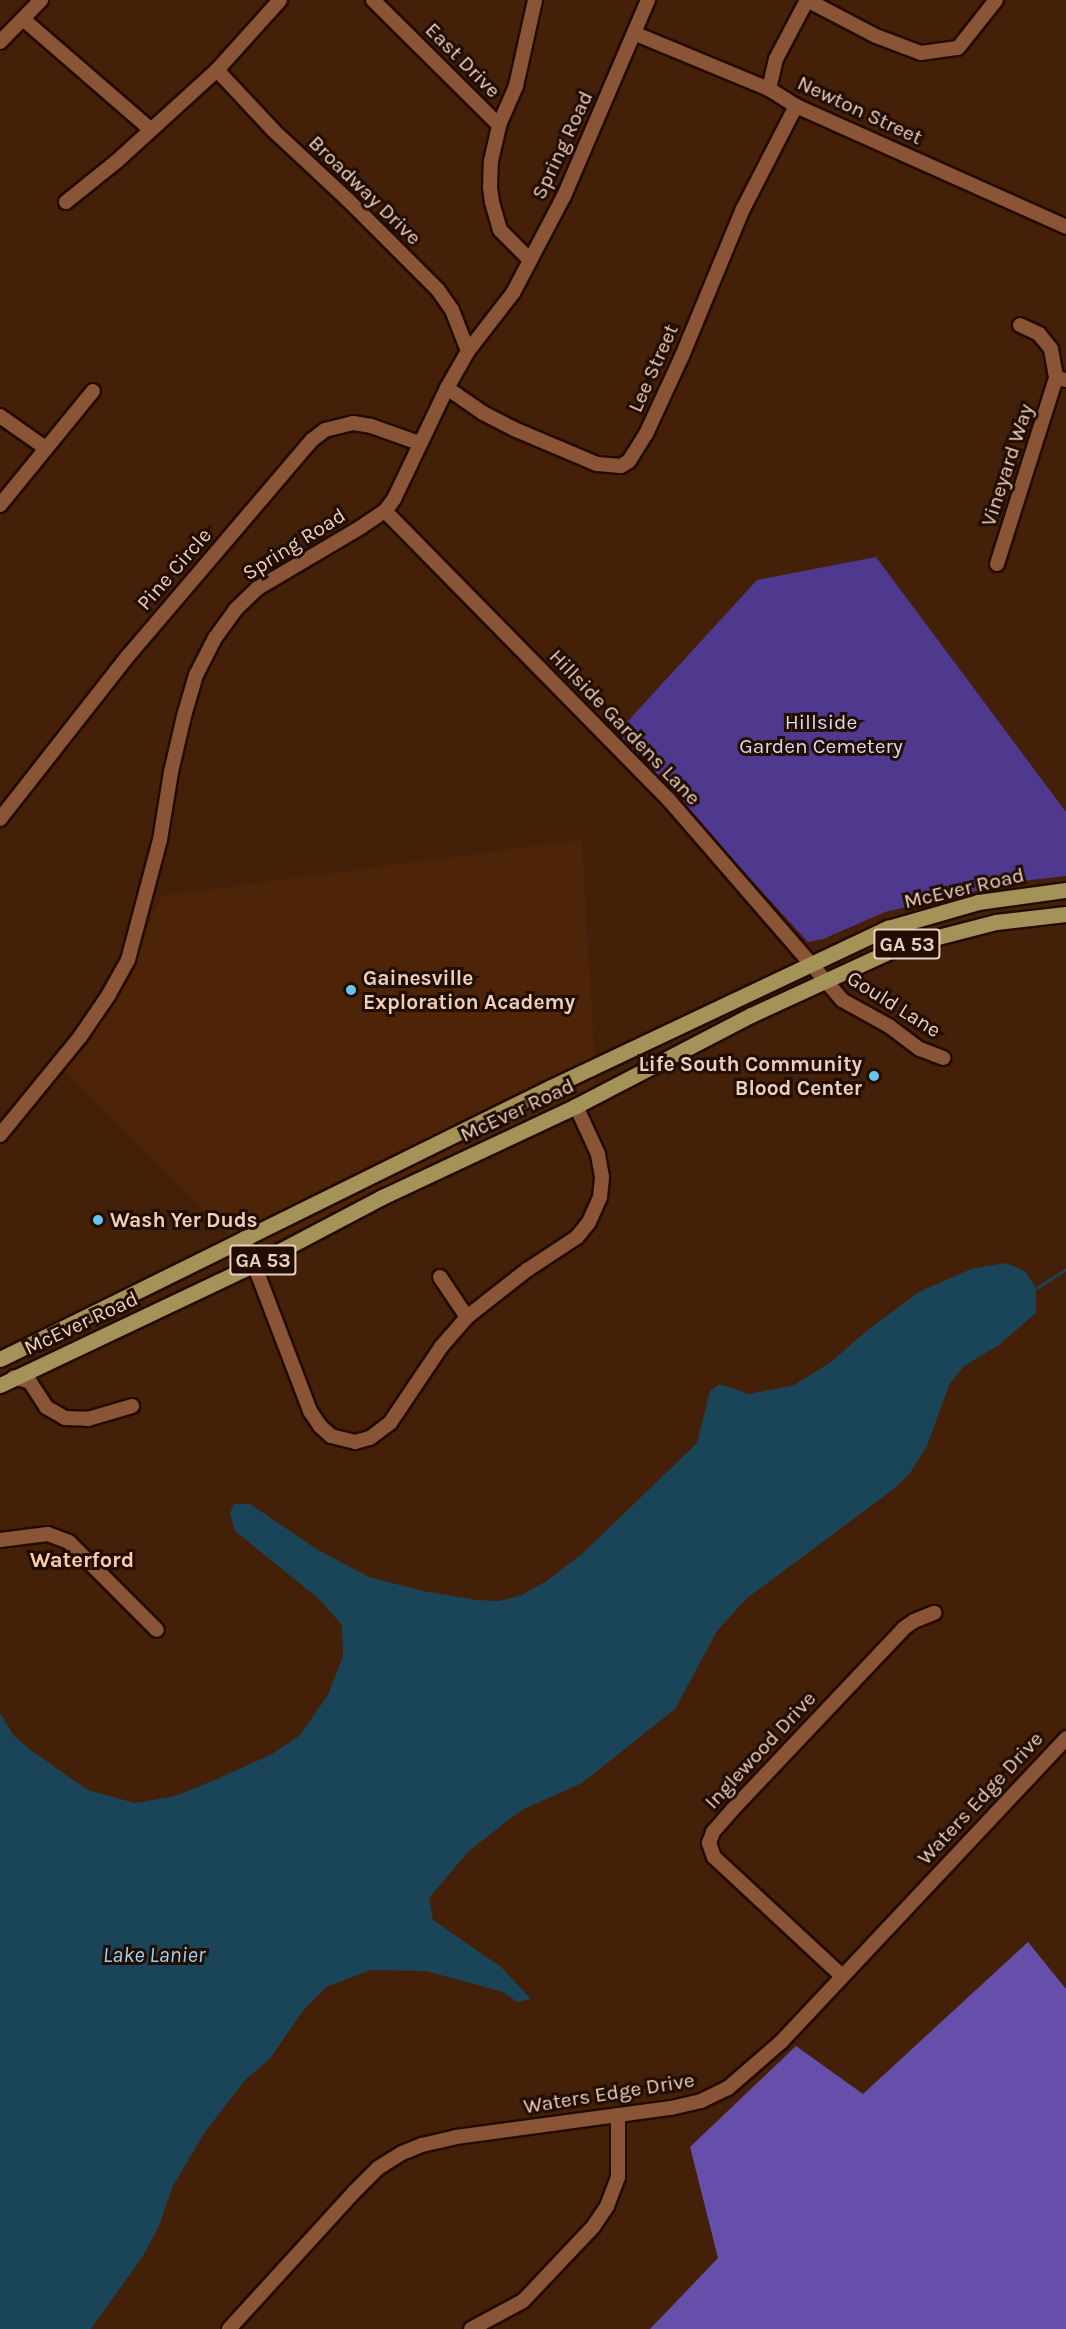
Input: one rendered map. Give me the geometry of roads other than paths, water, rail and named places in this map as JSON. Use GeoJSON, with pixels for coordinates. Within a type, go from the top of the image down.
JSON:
{"type":"FeatureCollection","features":[{"type":"Feature","properties":{"kind":"main road","name":"McEver Road"},"geometry":{"type":"LineString","coordinates":[[0,1359],[551,1087],[888,928],[978,902],[1066,890]]}},
{"type":"Feature","properties":{"kind":"main road","name":"McEver Road"},"geometry":{"type":"LineString","coordinates":[[0,1384],[255,1264],[382,1197],[576,1106],[751,1015],[824,983],[899,946],[996,922],[1066,914]]}},
{"type":"Feature","properties":{"kind":"street"},"geometry":{"type":"LineString","coordinates":[[0,42],[41,0]]}},
{"type":"Feature","properties":{"kind":"street"},"geometry":{"type":"LineString","coordinates":[[66,202],[217,70],[280,0]]}},
{"type":"Feature","properties":{"kind":"street","name":"East Drive"},"geometry":{"type":"LineString","coordinates":[[372,0],[499,125]]}},
{"type":"Feature","properties":{"kind":"street"},"geometry":{"type":"LineString","coordinates":[[530,260],[500,230],[492,202],[492,162],[499,125],[516,86],[535,0]]}},
{"type":"Feature","properties":{"kind":"street","name":"Spring Road"},"geometry":{"type":"LineString","coordinates":[[0,1135],[80,1037],[108,996],[128,960],[160,842],[171,772],[184,716],[196,675],[216,638],[236,609],[258,588],[385,511],[403,481],[419,443],[468,351],[513,293],[564,196],[636,34],[648,0]]}},
{"type":"Feature","properties":{"kind":"street"},"geometry":{"type":"LineString","coordinates":[[769,89],[776,59],[807,0],[876,36],[921,53],[958,48],[996,0]]}},
{"type":"Feature","properties":{"kind":"street"},"geometry":{"type":"LineString","coordinates":[[23,19],[151,130]]}},
{"type":"Feature","properties":{"kind":"street","name":"Newton Street"},"geometry":{"type":"LineString","coordinates":[[636,34],[769,89],[796,106],[1066,227]]}},
{"type":"Feature","properties":{"kind":"street","name":"Broadway Drive"},"geometry":{"type":"LineString","coordinates":[[217,70],[274,131],[438,290],[452,310],[468,351]]}},
{"type":"Feature","properties":{"kind":"street","name":"Lee Street"},"geometry":{"type":"LineString","coordinates":[[447,388],[483,413],[514,429],[597,464],[621,466],[629,461],[646,434],[677,366],[743,209],[796,106]]}},
{"type":"Feature","properties":{"kind":"street","name":"Vineyard Way"},"geometry":{"type":"LineString","coordinates":[[997,564],[1061,379],[1051,349],[1038,334],[1020,325]]}},
{"type":"Feature","properties":{"kind":"street"},"geometry":{"type":"LineString","coordinates":[[0,505],[44,447],[93,391]]}},
{"type":"Feature","properties":{"kind":"street"},"geometry":{"type":"LineString","coordinates":[[0,416],[44,447]]}},
{"type":"Feature","properties":{"kind":"street","name":"Pine Circle"},"geometry":{"type":"LineString","coordinates":[[0,819],[128,656],[312,440],[325,430],[353,423],[371,426],[419,443]]}},
{"type":"Feature","properties":{"kind":"street","name":"Hillside Gardens Lane"},"geometry":{"type":"LineString","coordinates":[[385,511],[669,800],[824,983]]}},
{"type":"Feature","properties":{"kind":"street","name":"Gould Lane"},"geometry":{"type":"LineString","coordinates":[[824,983],[842,1000],[896,1030],[920,1049],[943,1058]]}},
{"type":"Feature","properties":{"kind":"street"},"geometry":{"type":"LineString","coordinates":[[244,1238],[310,1411],[320,1426],[331,1436],[342,1441],[356,1442],[370,1438],[390,1423],[441,1347],[466,1317],[526,1270],[577,1237],[589,1222],[600,1197],[602,1177],[598,1154],[576,1106]]}},
{"type":"Feature","properties":{"kind":"street"},"geometry":{"type":"LineString","coordinates":[[440,1277],[466,1317]]}},
{"type":"Feature","properties":{"kind":"street"},"geometry":{"type":"LineString","coordinates":[[14,1377],[30,1382],[46,1407],[65,1418],[88,1419],[132,1406]]}},
{"type":"Feature","properties":{"kind":"street"},"geometry":{"type":"LineString","coordinates":[[0,1540],[48,1534],[69,1542],[157,1630]]}},
{"type":"Feature","properties":{"kind":"street","name":"Inglewood Drive"},"geometry":{"type":"LineString","coordinates":[[842,1976],[714,1857],[709,1843],[714,1832],[733,1809],[904,1628],[914,1621],[934,1614]]}},
{"type":"Feature","properties":{"kind":"street","name":"Waters Edge Drive"},"geometry":{"type":"LineString","coordinates":[[230,2329],[354,2192],[378,2168],[402,2153],[422,2145],[456,2137],[701,2101],[728,2088],[781,2042],[1066,1738]]}},
{"type":"Feature","properties":{"kind":"street"},"geometry":{"type":"LineString","coordinates":[[471,2329],[523,2301],[593,2227],[607,2206],[618,2178],[618,2115]]}},
{"type":"Feature","properties":{"kind":"water","name":"Lake Lanier"},"geometry":{"type":"Polygon","coordinates":[[[1006,1263],[1025,1271],[1036,1288],[1036,1313],[999,1345],[963,1367],[949,1385],[927,1446],[910,1473],[895,1488],[746,1599],[717,1631],[675,1709],[582,1783],[524,1809],[506,1822],[468,1852],[429,1898],[433,1920],[501,1967],[531,1999],[517,2002],[503,1992],[426,1971],[371,1970],[326,1987],[301,2013],[270,2059],[245,2080],[205,2132],[173,2186],[158,2228],[143,2256],[91,2329],[0,2329],[0,1713],[14,1736],[88,1790],[135,1803],[175,1796],[217,1779],[272,1754],[299,1736],[328,1695],[343,1656],[342,1625],[319,1599],[235,1531],[230,1513],[234,1504],[250,1504],[318,1550],[369,1577],[423,1591],[477,1600],[499,1601],[520,1596],[548,1580],[583,1553],[697,1443],[710,1391],[720,1384],[749,1394],[794,1385],[831,1362],[870,1328],[919,1292],[971,1269],[1006,1263]]]}},
{"type":"Feature","properties":{"kind":"waterway"},"geometry":{"type":"LineString","coordinates":[[1036,1288],[1066,1269]]}},
{"type":"Feature","properties":{"kind":"place","name":"Gainesville Exploration Academy"},"geometry":{"type":"Point","coordinates":[351,990]}},
{"type":"Feature","properties":{"kind":"place","name":"Life South Community Blood Center"},"geometry":{"type":"Point","coordinates":[874,1076]}},
{"type":"Feature","properties":{"kind":"place","name":"Wash Yer Duds"},"geometry":{"type":"Point","coordinates":[98,1220]}},
{"type":"Feature","properties":{"kind":"district","name":"Waterford"},"geometry":{"type":"Point","coordinates":[82,1561]}},
{"type":"Feature","properties":{"kind":"park label","name":"Hillside Garden Cemetery"},"geometry":{"type":"Point","coordinates":[821,734]}}]}
